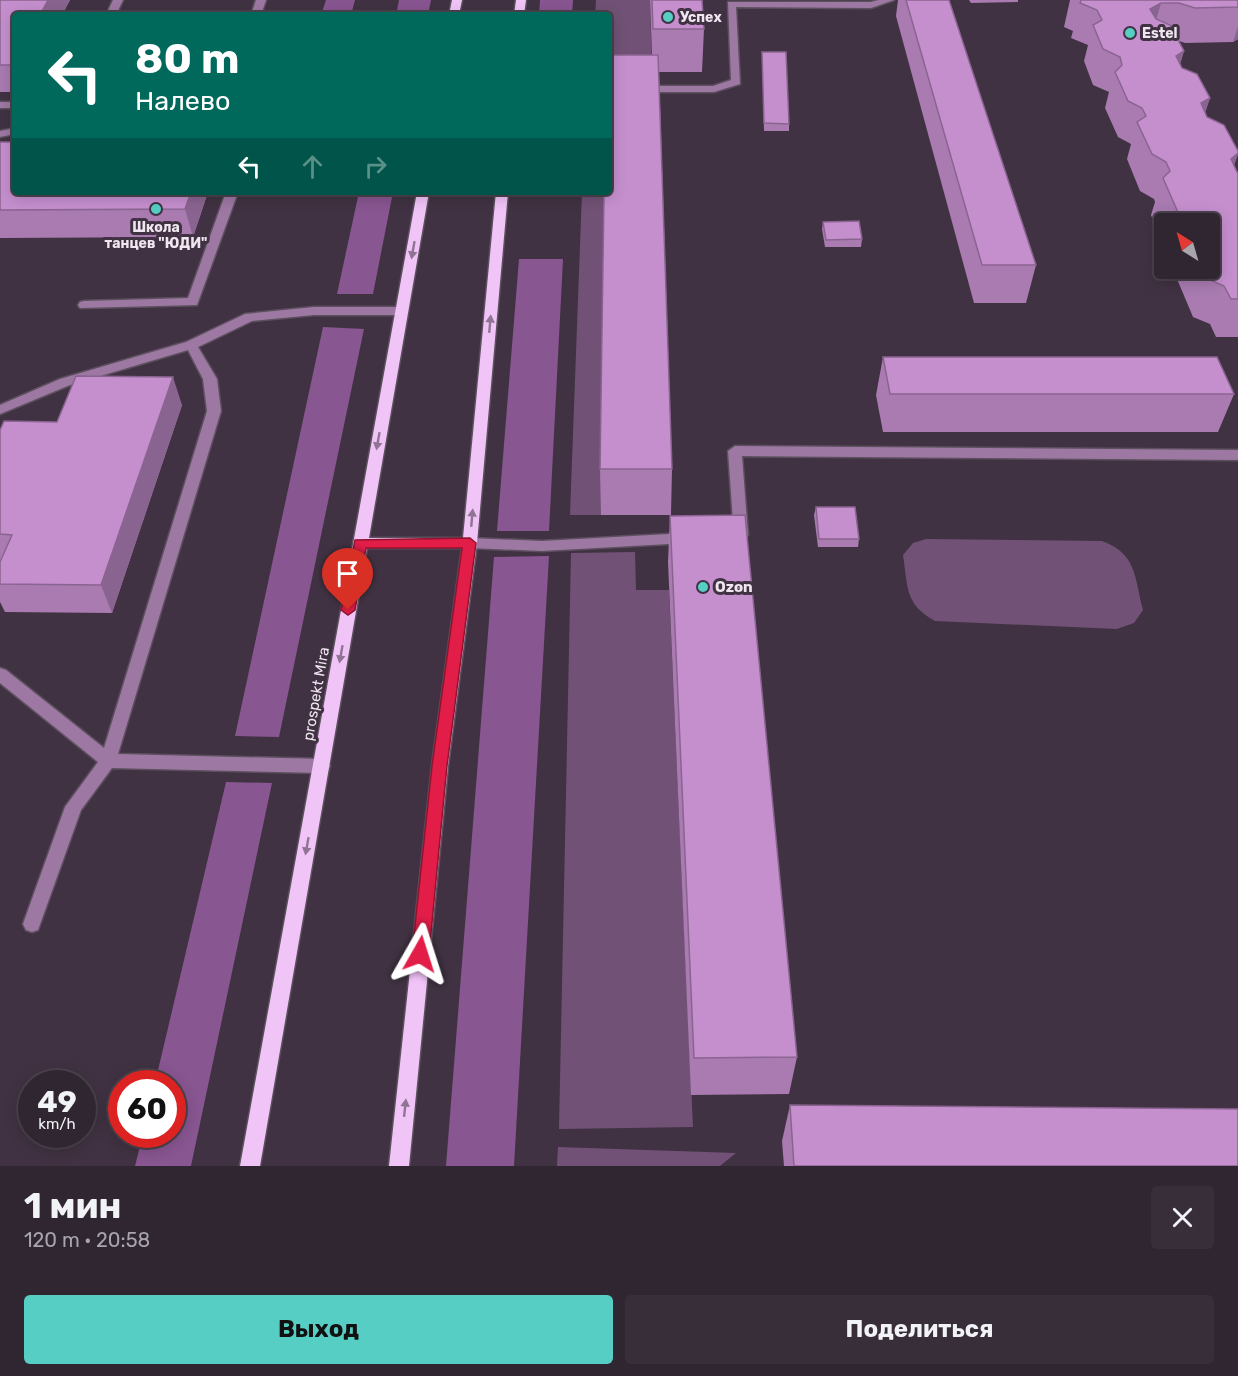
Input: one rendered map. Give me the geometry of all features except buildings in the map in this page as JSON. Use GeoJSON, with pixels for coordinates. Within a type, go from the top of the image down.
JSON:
{"type":"FeatureCollection","features":[{"type":"Feature","properties":{"kind":"main road","name":"prospekt Mira"},"geometry":{"type":"LineString","coordinates":[[250,1166],[422,195]]}},
{"type":"Feature","properties":{"kind":"main road"},"geometry":{"type":"LineString","coordinates":[[399,1166],[440,766],[470,543],[502,195]]}},
{"type":"Feature","properties":{"kind":"main road"},"geometry":{"type":"LineString","coordinates":[[360,543],[470,543]]}},
{"type":"Feature","properties":{"kind":"lane"},"geometry":{"type":"LineString","coordinates":[[612,89],[714,89],[736,82],[731,4],[871,5],[889,0]]}},
{"type":"Feature","properties":{"kind":"lane"},"geometry":{"type":"LineString","coordinates":[[84,305],[193,302],[231,195]]}},
{"type":"Feature","properties":{"kind":"lane"},"geometry":{"type":"LineString","coordinates":[[0,410],[65,382],[191,345],[249,317],[314,311],[402,311]]}},
{"type":"Feature","properties":{"kind":"lane"},"geometry":{"type":"LineString","coordinates":[[32,924],[74,807],[108,761],[214,411],[210,379],[191,345]]}},
{"type":"Feature","properties":{"kind":"lane"},"geometry":{"type":"LineString","coordinates":[[730,536],[742,535],[735,451],[1238,455]]}},
{"type":"Feature","properties":{"kind":"lane"},"geometry":{"type":"LineString","coordinates":[[470,543],[542,546],[707,537]]}},
{"type":"Feature","properties":{"kind":"lane"},"geometry":{"type":"LineString","coordinates":[[0,674],[108,761],[322,766]]}},
{"type":"Feature","properties":{"kind":"shaded area"},"geometry":{"type":"Polygon","coordinates":[[[326,0],[355,0],[352,12],[322,12],[326,0]]]}},
{"type":"Feature","properties":{"kind":"shaded area"},"geometry":{"type":"Polygon","coordinates":[[[399,0],[431,0],[429,12],[397,12],[399,0]]]}},
{"type":"Feature","properties":{"kind":"shaded area"},"geometry":{"type":"Polygon","coordinates":[[[540,0],[573,0],[572,12],[539,12],[540,0]]]}},
{"type":"Feature","properties":{"kind":"shaded area"},"geometry":{"type":"Polygon","coordinates":[[[596,0],[650,0],[652,72],[612,71],[612,12],[595,12],[596,0]]]}},
{"type":"Feature","properties":{"kind":"shaded area"},"geometry":{"type":"Polygon","coordinates":[[[358,195],[392,195],[373,294],[337,294],[358,195]]]}},
{"type":"Feature","properties":{"kind":"shaded area"},"geometry":{"type":"Polygon","coordinates":[[[582,195],[606,195],[601,515],[570,515],[582,195]]]}},
{"type":"Feature","properties":{"kind":"shaded area"},"geometry":{"type":"Polygon","coordinates":[[[519,259],[563,259],[549,531],[497,531],[519,259]]]}},
{"type":"Feature","properties":{"kind":"shaded area"},"geometry":{"type":"Polygon","coordinates":[[[323,327],[364,329],[279,737],[235,736],[323,327]]]}},
{"type":"Feature","properties":{"kind":"shaded area"},"geometry":{"type":"Polygon","coordinates":[[[926,539],[1102,541],[1122,552],[1128,560],[1135,577],[1143,610],[1134,623],[1117,629],[935,621],[918,608],[909,593],[903,555],[913,543],[926,539]]]}},
{"type":"Feature","properties":{"kind":"shaded area"},"geometry":{"type":"Polygon","coordinates":[[[635,552],[636,590],[669,590],[693,1127],[559,1129],[571,553],[635,552]]]}},
{"type":"Feature","properties":{"kind":"shaded area"},"geometry":{"type":"Polygon","coordinates":[[[549,556],[514,1166],[446,1166],[494,557],[549,556]]]}},
{"type":"Feature","properties":{"kind":"shaded area"},"geometry":{"type":"Polygon","coordinates":[[[226,782],[272,783],[191,1166],[135,1166],[140,1148],[186,1148],[186,1070],[158,1070],[226,782]]]}},
{"type":"Feature","properties":{"kind":"shaded area"},"geometry":{"type":"Polygon","coordinates":[[[558,1147],[736,1153],[720,1166],[557,1166],[558,1147]]]}},
{"type":"Feature","properties":{"kind":"place","name":"Успех"},"geometry":{"type":"Point","coordinates":[668,17]}},
{"type":"Feature","properties":{"kind":"place","name":"Estel"},"geometry":{"type":"Point","coordinates":[1130,33]}},
{"type":"Feature","properties":{"kind":"place","name":"Школа танцев \"ЮДИ\""},"geometry":{"type":"Point","coordinates":[156,209]}},
{"type":"Feature","properties":{"kind":"place","name":"Ozon"},"geometry":{"type":"Point","coordinates":[703,587]}},
{"type":"Feature","properties":{"kind":"route"},"geometry":{"type":"LineString","coordinates":[[348,610],[360,543],[470,543],[440,766],[420,954]]}}]}
